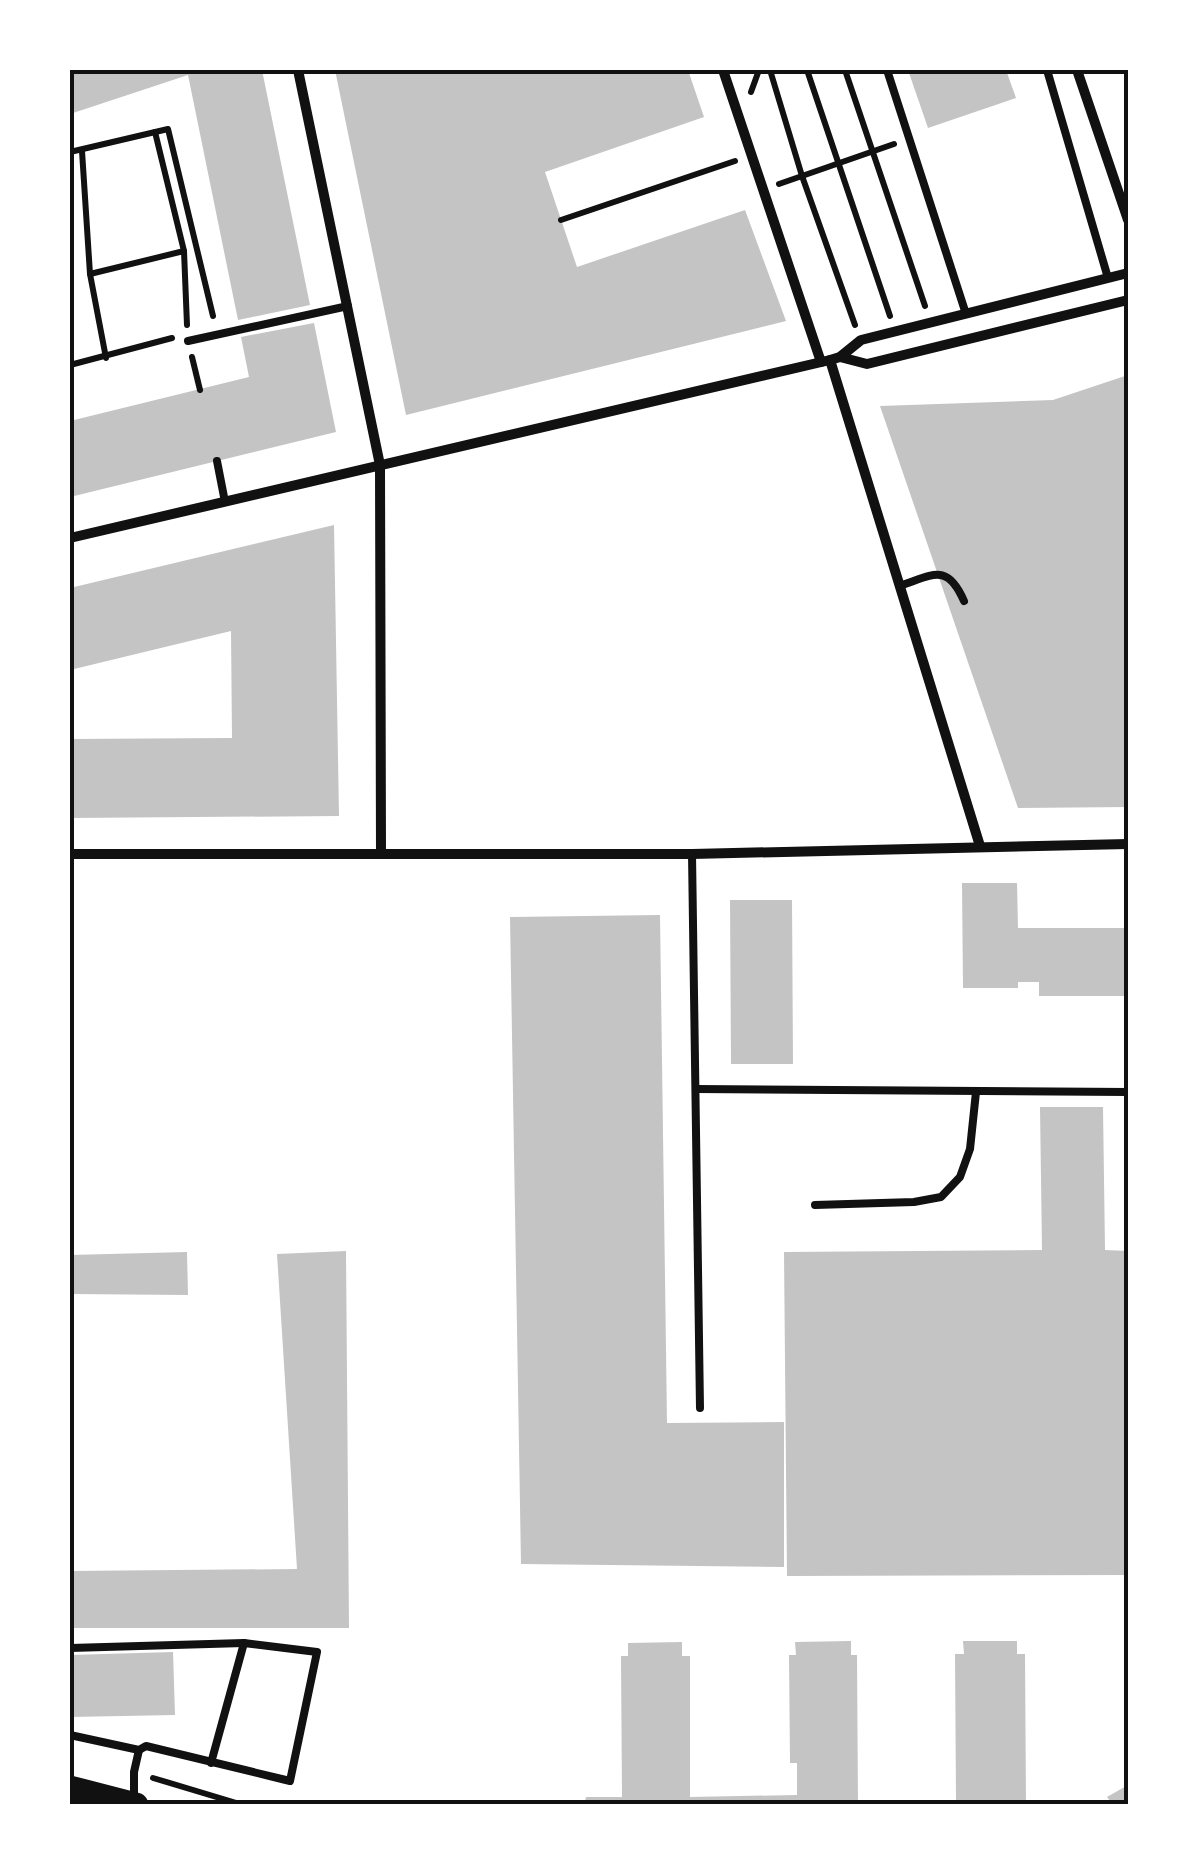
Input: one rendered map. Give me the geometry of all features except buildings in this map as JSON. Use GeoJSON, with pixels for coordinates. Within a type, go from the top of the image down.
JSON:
{"type":"FeatureCollection","features":[{"type":"Feature","properties":{"kind":"main road"},"geometry":{"type":"LineString","coordinates":[[70,1788],[135,1805]]}},
{"type":"Feature","properties":{"kind":"street"},"geometry":{"type":"LineString","coordinates":[[298,70],[380,465],[381,854]]}},
{"type":"Feature","properties":{"kind":"street"},"geometry":{"type":"LineString","coordinates":[[723,70],[764,190],[830,359],[980,846]]}},
{"type":"Feature","properties":{"kind":"street"},"geometry":{"type":"LineString","coordinates":[[1077,70],[1128,220]]}},
{"type":"Feature","properties":{"kind":"street"},"geometry":{"type":"LineString","coordinates":[[70,538],[830,359],[861,340],[1128,273]]}},
{"type":"Feature","properties":{"kind":"street"},"geometry":{"type":"LineString","coordinates":[[830,359],[866,364],[1128,300]]}},
{"type":"Feature","properties":{"kind":"street"},"geometry":{"type":"LineString","coordinates":[[70,854],[692,854],[1128,844]]}},
{"type":"Feature","properties":{"kind":"lane"},"geometry":{"type":"LineString","coordinates":[[887,70],[966,314]]}},
{"type":"Feature","properties":{"kind":"lane"},"geometry":{"type":"LineString","coordinates":[[1047,70],[1108,278]]}},
{"type":"Feature","properties":{"kind":"lane"},"geometry":{"type":"LineString","coordinates":[[188,337],[348,306]]}},
{"type":"Feature","properties":{"kind":"lane"},"geometry":{"type":"LineString","coordinates":[[217,461],[226,502]]}},
{"type":"Feature","properties":{"kind":"lane"},"geometry":{"type":"LineString","coordinates":[[899,586],[937,574],[948,575],[964,601]]}},
{"type":"Feature","properties":{"kind":"lane"},"geometry":{"type":"LineString","coordinates":[[692,854],[700,1408]]}},
{"type":"Feature","properties":{"kind":"lane"},"geometry":{"type":"LineString","coordinates":[[696,1090],[1128,1092]]}},
{"type":"Feature","properties":{"kind":"lane"},"geometry":{"type":"LineString","coordinates":[[815,1205],[914,1202],[941,1197],[960,1178],[970,1149],[976,1092]]}},
{"type":"Feature","properties":{"kind":"lane"},"geometry":{"type":"LineString","coordinates":[[211,1763],[244,1644]]}},
{"type":"Feature","properties":{"kind":"lane"},"geometry":{"type":"LineString","coordinates":[[70,1648],[244,1644],[317,1652],[290,1781],[146,1746],[139,1750],[70,1735]]}},
{"type":"Feature","properties":{"kind":"lane"},"geometry":{"type":"LineString","coordinates":[[135,1805],[134,1772],[139,1750]]}},
{"type":"Feature","properties":{"kind":"path"},"geometry":{"type":"LineString","coordinates":[[770,70],[802,176],[861,340]]}},
{"type":"Feature","properties":{"kind":"path"},"geometry":{"type":"LineString","coordinates":[[807,70],[896,332]]}},
{"type":"Feature","properties":{"kind":"path"},"geometry":{"type":"LineString","coordinates":[[845,70],[931,322]]}},
{"type":"Feature","properties":{"kind":"path"},"geometry":{"type":"LineString","coordinates":[[70,152],[168,129],[215,322]]}},
{"type":"Feature","properties":{"kind":"path"},"geometry":{"type":"LineString","coordinates":[[155,132],[184,250],[188,337],[200,390]]}},
{"type":"Feature","properties":{"kind":"path"},"geometry":{"type":"LineString","coordinates":[[764,190],[910,139]]}},
{"type":"Feature","properties":{"kind":"path"},"geometry":{"type":"LineString","coordinates":[[82,151],[90,274],[106,358]]}},
{"type":"Feature","properties":{"kind":"path"},"geometry":{"type":"LineString","coordinates":[[561,220],[717,168]]}},
{"type":"Feature","properties":{"kind":"path"},"geometry":{"type":"LineString","coordinates":[[90,274],[184,250]]}},
{"type":"Feature","properties":{"kind":"path"},"geometry":{"type":"LineString","coordinates":[[70,365],[188,337],[201,328]]}}]}
